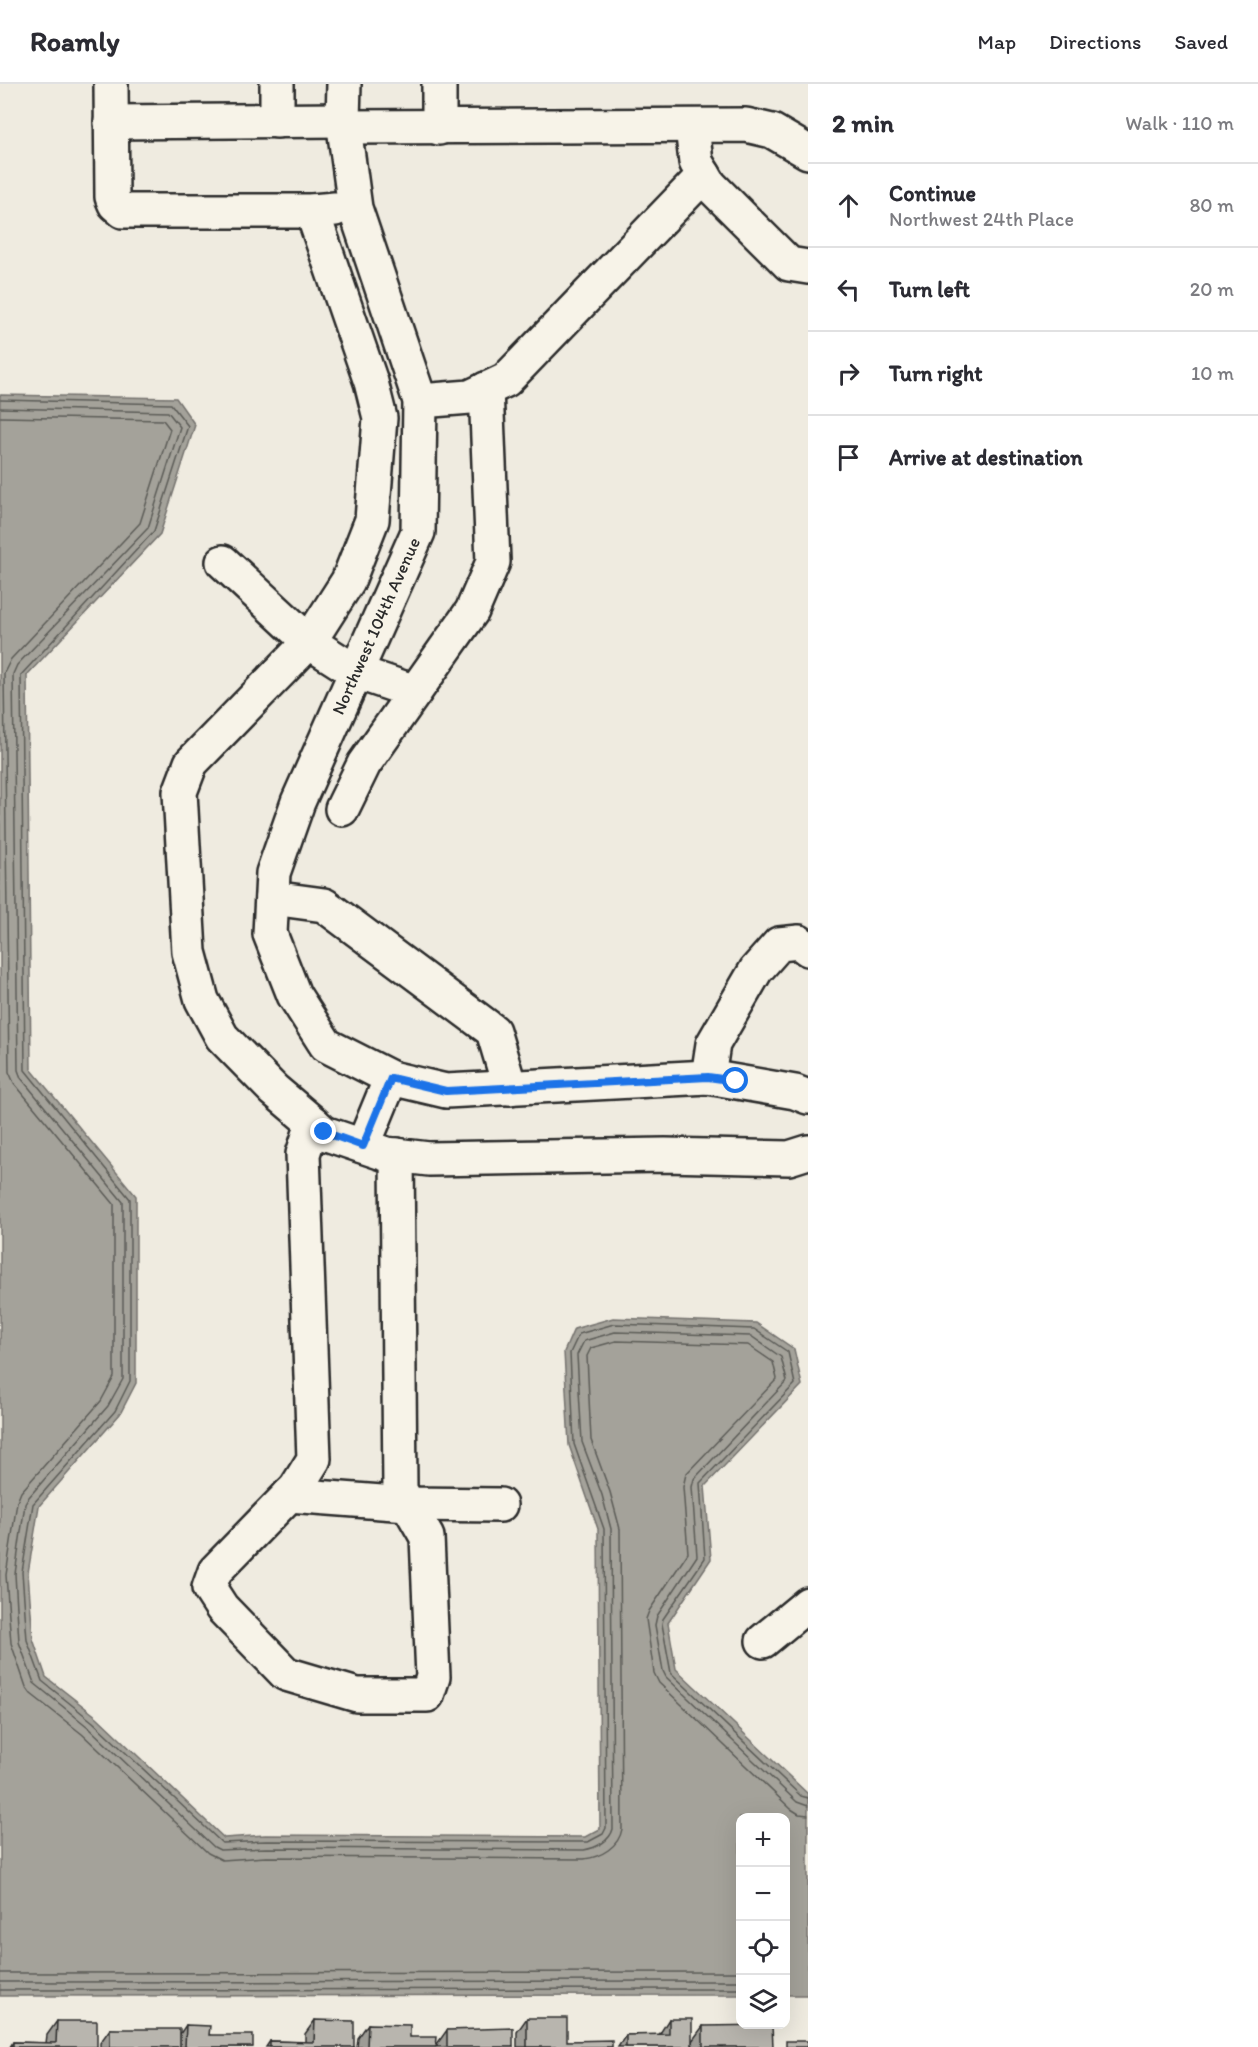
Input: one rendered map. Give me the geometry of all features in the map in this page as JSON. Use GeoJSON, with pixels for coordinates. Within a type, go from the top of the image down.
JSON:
{"type":"FeatureCollection","features":[{"type":"Feature","properties":{"kind":"street"},"geometry":{"type":"LineString","coordinates":[[111,84],[112,197],[123,212],[312,212],[355,208]]}},
{"type":"Feature","properties":{"kind":"street"},"geometry":{"type":"LineString","coordinates":[[277,84],[277,121]]}},
{"type":"Feature","properties":{"kind":"street","name":"Northwest 104th Avenue"},"geometry":{"type":"LineString","coordinates":[[344,84],[344,124],[355,208],[420,401],[418,532],[298,802],[273,873],[270,934],[294,995],[326,1045],[391,1078],[446,1091],[708,1077],[795,1092],[808,1097]]}},
{"type":"Feature","properties":{"kind":"street"},"geometry":{"type":"LineString","coordinates":[[439,84],[439,128]]}},
{"type":"Feature","properties":{"kind":"street"},"geometry":{"type":"LineString","coordinates":[[111,122],[277,121],[439,128],[746,125],[772,131],[808,152]]}},
{"type":"Feature","properties":{"kind":"street"},"geometry":{"type":"LineString","coordinates":[[692,126],[696,162],[710,185],[789,264],[808,267]]}},
{"type":"Feature","properties":{"kind":"street"},"geometry":{"type":"LineString","coordinates":[[420,401],[470,397],[506,380],[704,175]]}},
{"type":"Feature","properties":{"kind":"street"},"geometry":{"type":"LineString","coordinates":[[312,212],[371,382],[380,418],[372,520],[348,581],[309,642],[191,763],[180,792],[189,952],[202,1000],[222,1037],[274,1090],[313,1123],[324,1132],[386,1154],[429,1159],[665,1155],[789,1158],[806,1154]]}},
{"type":"Feature","properties":{"kind":"street"},"geometry":{"type":"LineString","coordinates":[[342,809],[364,764],[472,611],[493,562],[486,389]]}},
{"type":"Feature","properties":{"kind":"street"},"geometry":{"type":"LineString","coordinates":[[223,562],[309,642],[356,672],[415,692]]}},
{"type":"Feature","properties":{"kind":"street"},"geometry":{"type":"LineString","coordinates":[[272,898],[324,906],[493,1031],[510,1088]]}},
{"type":"Feature","properties":{"kind":"street"},"geometry":{"type":"LineString","coordinates":[[708,1077],[713,1044],[756,970],[779,944],[799,942],[808,949]]}},
{"type":"Feature","properties":{"kind":"street"},"geometry":{"type":"LineString","coordinates":[[363,1146],[391,1078]]}},
{"type":"Feature","properties":{"kind":"street"},"geometry":{"type":"LineString","coordinates":[[313,1123],[303,1154],[314,1459],[296,1488],[215,1571],[209,1588],[222,1608],[286,1674],[357,1695],[427,1695],[432,1677],[427,1537],[400,1490],[397,1155]]}},
{"type":"Feature","properties":{"kind":"street"},"geometry":{"type":"LineString","coordinates":[[289,1495],[408,1504],[500,1505]]}},
{"type":"Feature","properties":{"kind":"street"},"geometry":{"type":"LineString","coordinates":[[764,1641],[808,1604]]}},
{"type":"Feature","properties":{"kind":"water"},"geometry":{"type":"Polygon","coordinates":[[[0,395],[176,398],[195,425],[160,534],[27,675],[31,1069],[136,1196],[136,1383],[120,1414],[39,1506],[28,1573],[33,1639],[46,1677],[97,1717],[224,1838],[265,1835],[585,1837],[600,1829],[598,1529],[569,1445],[564,1352],[574,1329],[613,1318],[756,1323],[794,1349],[802,1385],[705,1486],[711,1559],[668,1623],[676,1669],[808,1794],[808,1995],[790,1995],[790,1813],[736,1813],[736,1995],[0,1996],[0,395]]]}},
{"type":"Feature","properties":{"kind":"building"},"geometry":{"type":"Polygon","coordinates":[[[527,2018],[567,2018],[567,2041],[612,2040],[612,2047],[527,2047],[527,2018]]]}},
{"type":"Feature","properties":{"kind":"building"},"geometry":{"type":"Polygon","coordinates":[[[669,2019],[692,2019],[692,2047],[626,2047],[626,2035],[669,2034],[669,2019]]]}},
{"type":"Feature","properties":{"kind":"building"},"geometry":{"type":"Polygon","coordinates":[[[315,2020],[354,2021],[354,2047],[270,2047],[270,2041],[314,2042],[315,2020]]]}},
{"type":"Feature","properties":{"kind":"building"},"geometry":{"type":"Polygon","coordinates":[[[57,2021],[97,2021],[97,2047],[13,2047],[13,2042],[56,2043],[57,2021]]]}},
{"type":"Feature","properties":{"kind":"building"},"geometry":{"type":"Polygon","coordinates":[[[368,2024],[410,2025],[410,2037],[437,2037],[436,2047],[367,2047],[368,2024]]]}},
{"type":"Feature","properties":{"kind":"building"},"geometry":{"type":"Polygon","coordinates":[[[186,2025],[210,2026],[209,2035],[253,2035],[253,2047],[185,2047],[186,2025]]]}},
{"type":"Feature","properties":{"kind":"building"},"geometry":{"type":"Polygon","coordinates":[[[703,2026],[736,2026],[736,2029],[772,2029],[773,2047],[703,2047],[703,2026]]]}},
{"type":"Feature","properties":{"kind":"building"},"geometry":{"type":"Polygon","coordinates":[[[513,2028],[513,2047],[447,2047],[447,2030],[513,2028]]]}},
{"type":"Feature","properties":{"kind":"building"},"geometry":{"type":"Polygon","coordinates":[[[110,2029],[180,2029],[180,2047],[110,2047],[110,2029]]]}},
{"type":"Feature","properties":{"kind":"building"},"geometry":{"type":"Polygon","coordinates":[[[786,2041],[808,2041],[808,2047],[786,2047],[786,2041]]]}},
{"type":"Feature","properties":{"kind":"route"},"geometry":{"type":"LineString","coordinates":[[324,1132],[363,1146],[391,1078],[446,1091],[708,1077],[736,1081]]}}]}
